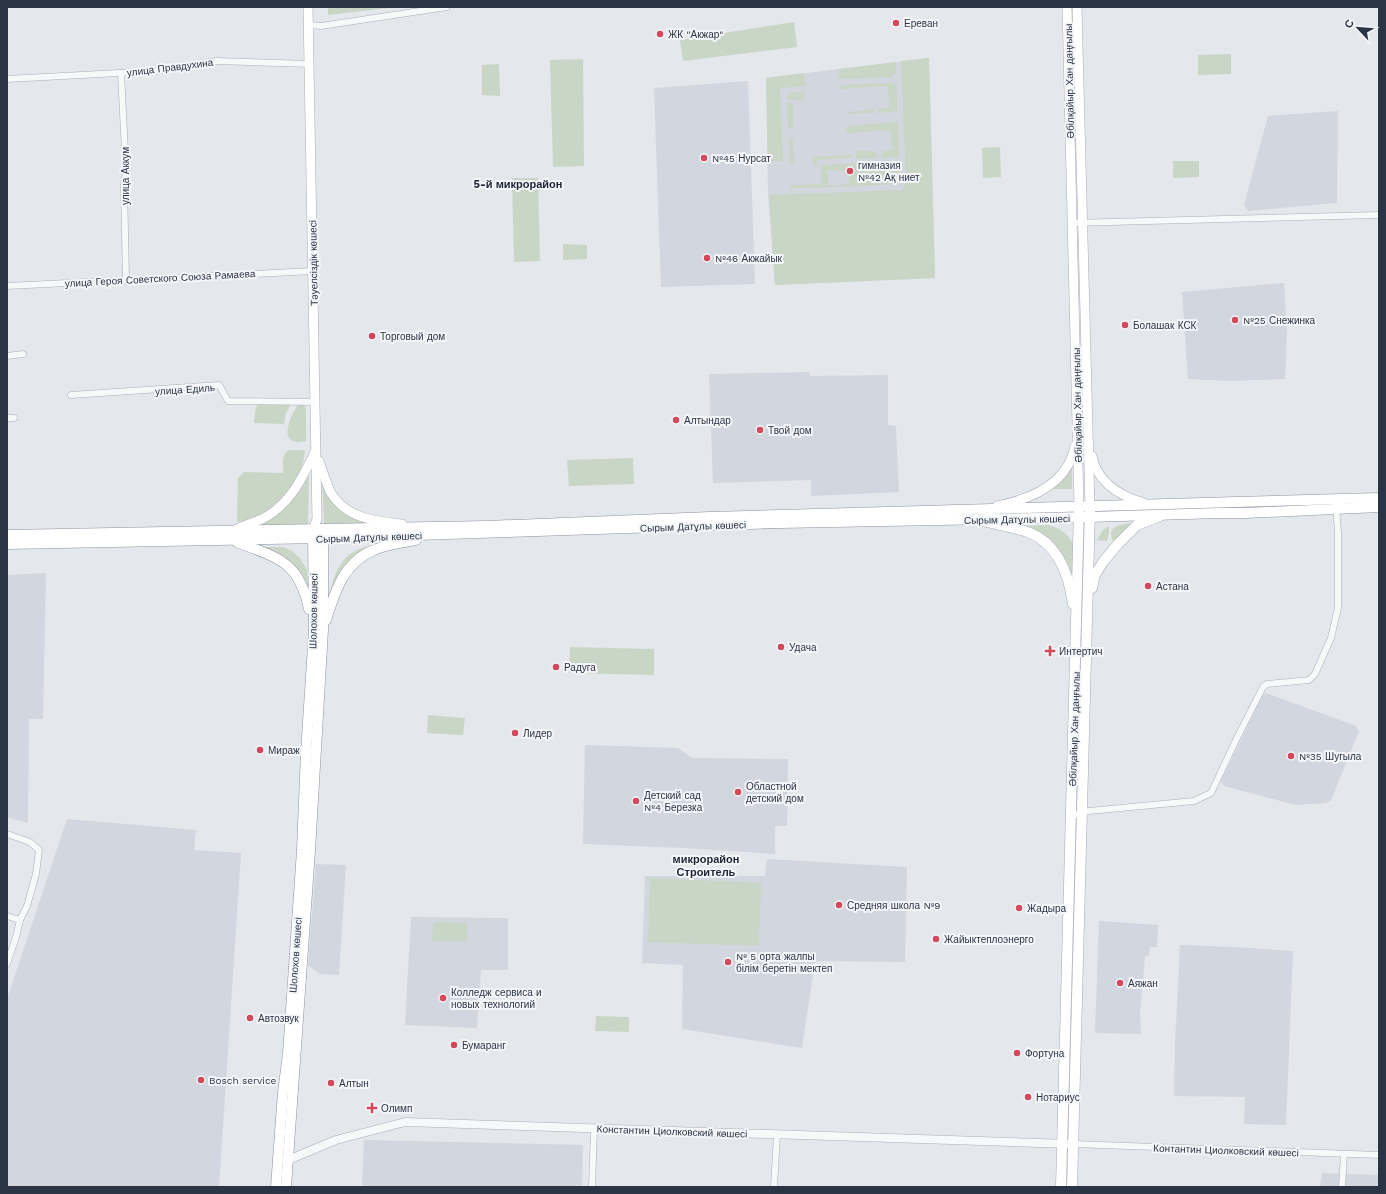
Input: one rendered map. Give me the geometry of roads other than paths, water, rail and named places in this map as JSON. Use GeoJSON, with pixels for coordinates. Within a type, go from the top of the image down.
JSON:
{"type":"FeatureCollection","features":[{"type":"Feature","properties":{"kind":"main road","name":"Тәуелсіздік көшесі"},"geometry":{"type":"LineString","coordinates":[[308,7],[318,534]]}},
{"type":"Feature","properties":{"kind":"main road","name":"Әбілқайыр Хан даңғылы"},"geometry":{"type":"LineString","coordinates":[[1061,1187],[1068,1144],[1081,813],[1087,604],[1084,512],[1078,433],[1067,7]]}},
{"type":"Feature","properties":{"kind":"main road","name":"Әбілқайыр Хан даңғылы"},"geometry":{"type":"LineString","coordinates":[[1072,1187],[1068,1144],[1071,816],[1076,633],[1088,433],[1077,7]]}},
{"type":"Feature","properties":{"kind":"main road"},"geometry":{"type":"LineString","coordinates":[[978,515],[1035,495],[1048,487],[1065,472],[1070,463],[1078,433]]}},
{"type":"Feature","properties":{"kind":"main road"},"geometry":{"type":"LineString","coordinates":[[1088,433],[1093,460],[1100,477],[1112,488],[1127,497],[1149,505]]}},
{"type":"Feature","properties":{"kind":"main road"},"geometry":{"type":"LineString","coordinates":[[316,450],[326,483],[332,494],[348,511],[374,521],[437,531]]}},
{"type":"Feature","properties":{"kind":"main road"},"geometry":{"type":"LineString","coordinates":[[316,450],[296,488],[283,504],[262,519],[245,525],[232,536],[291,568],[302,584],[318,631]]}},
{"type":"Feature","properties":{"kind":"main road","name":"Сырым Датұлы көшесі"},"geometry":{"type":"LineString","coordinates":[[7,544],[232,536],[781,523],[1084,512],[1161,515],[1245,513],[1379,498]]}},
{"type":"Feature","properties":{"kind":"main road","name":"Сырым Датұлы көшесі"},"geometry":{"type":"LineString","coordinates":[[1084,512],[1149,505],[1336,504],[1379,507]]}},
{"type":"Feature","properties":{"kind":"main road"},"geometry":{"type":"LineString","coordinates":[[978,515],[1022,530],[1037,537],[1050,547],[1061,560],[1065,569],[1072,599],[1076,633]]}},
{"type":"Feature","properties":{"kind":"main road"},"geometry":{"type":"LineString","coordinates":[[1087,604],[1095,575],[1103,562],[1137,525],[1161,515]]}},
{"type":"Feature","properties":{"kind":"main road"},"geometry":{"type":"LineString","coordinates":[[318,631],[344,574],[364,554],[437,531]]}},
{"type":"Feature","properties":{"kind":"main road","name":"Сырым Датұлы көшесі"},"geometry":{"type":"LineString","coordinates":[[7,535],[97,532],[232,536]]}},
{"type":"Feature","properties":{"kind":"main road","name":"Шолохов көшесі"},"geometry":{"type":"LineString","coordinates":[[276,1187],[283,1160],[310,850],[319,700],[318,534]]}},
{"type":"Feature","properties":{"kind":"main road","name":"Шолохов көшесі"},"geometry":{"type":"LineString","coordinates":[[286,1187],[283,1160],[283,1092],[288,1054],[302,850],[310,684],[318,631]]}},
{"type":"Feature","properties":{"kind":"street"},"geometry":{"type":"LineString","coordinates":[[308,25],[321,26],[447,7]]}},
{"type":"Feature","properties":{"kind":"street","name":"улица Правдухина"},"geometry":{"type":"LineString","coordinates":[[7,79],[156,71],[216,61],[310,64]]}},
{"type":"Feature","properties":{"kind":"street","name":"улица Аккум"},"geometry":{"type":"LineString","coordinates":[[121,73],[126,172],[124,184],[126,280]]}},
{"type":"Feature","properties":{"kind":"street"},"geometry":{"type":"LineString","coordinates":[[1072,223],[1379,215]]}},
{"type":"Feature","properties":{"kind":"street","name":"улица Героя Советского Союза Рамаева"},"geometry":{"type":"LineString","coordinates":[[7,286],[313,271]]}},
{"type":"Feature","properties":{"kind":"street"},"geometry":{"type":"LineString","coordinates":[[7,356],[23,354]]}},
{"type":"Feature","properties":{"kind":"street","name":"улица Едиль"},"geometry":{"type":"LineString","coordinates":[[71,396],[219,385],[228,400],[315,402]]}},
{"type":"Feature","properties":{"kind":"street"},"geometry":{"type":"LineString","coordinates":[[7,418],[14,418]]}},
{"type":"Feature","properties":{"kind":"street"},"geometry":{"type":"LineString","coordinates":[[1071,816],[1089,811],[1194,801],[1211,793],[1263,687],[1267,684],[1309,680],[1315,674],[1331,638],[1338,608],[1338,532],[1336,504]]}},
{"type":"Feature","properties":{"kind":"street"},"geometry":{"type":"LineString","coordinates":[[7,834],[30,842],[39,850],[36,874],[27,906],[20,920],[7,964]]}},
{"type":"Feature","properties":{"kind":"street"},"geometry":{"type":"LineString","coordinates":[[7,916],[20,920]]}},
{"type":"Feature","properties":{"kind":"street","name":"Константин Циолковский көшесі"},"geometry":{"type":"LineString","coordinates":[[283,1160],[336,1140],[405,1122],[1068,1144]]}},
{"type":"Feature","properties":{"kind":"street"},"geometry":{"type":"LineString","coordinates":[[592,1187],[594,1128]]}},
{"type":"Feature","properties":{"kind":"street"},"geometry":{"type":"LineString","coordinates":[[774,1187],[777,1134]]}},
{"type":"Feature","properties":{"kind":"street","name":"Контантин Циолковский көшесі"},"geometry":{"type":"LineString","coordinates":[[1068,1144],[1379,1155]]}},
{"type":"Feature","properties":{"kind":"street"},"geometry":{"type":"LineString","coordinates":[[1342,1187],[1344,1154]]}},
{"type":"Feature","properties":{"kind":"place","name":"Ереван"},"geometry":{"type":"Point","coordinates":[896,23]}},
{"type":"Feature","properties":{"kind":"place","name":"ЖК \"Акжар\""},"geometry":{"type":"Point","coordinates":[660,34]}},
{"type":"Feature","properties":{"kind":"place","name":"№45 Нурсат"},"geometry":{"type":"Point","coordinates":[704,158]}},
{"type":"Feature","properties":{"kind":"place","name":"гимназия №42 Ақ ниет"},"geometry":{"type":"Point","coordinates":[850,171]}},
{"type":"Feature","properties":{"kind":"place","name":"№46 Акжайык"},"geometry":{"type":"Point","coordinates":[707,258]}},
{"type":"Feature","properties":{"kind":"place","name":"№25 Снежинка"},"geometry":{"type":"Point","coordinates":[1235,320]}},
{"type":"Feature","properties":{"kind":"place","name":"Болашак КСК"},"geometry":{"type":"Point","coordinates":[1125,325]}},
{"type":"Feature","properties":{"kind":"place","name":"Торговый дом"},"geometry":{"type":"Point","coordinates":[372,336]}},
{"type":"Feature","properties":{"kind":"place","name":"Алтындар"},"geometry":{"type":"Point","coordinates":[676,420]}},
{"type":"Feature","properties":{"kind":"place","name":"Твой дом"},"geometry":{"type":"Point","coordinates":[760,430]}},
{"type":"Feature","properties":{"kind":"place","name":"Астана"},"geometry":{"type":"Point","coordinates":[1148,586]}},
{"type":"Feature","properties":{"kind":"place","name":"Удача"},"geometry":{"type":"Point","coordinates":[781,647]}},
{"type":"Feature","properties":{"kind":"place","name":"Интертич"},"geometry":{"type":"Point","coordinates":[1050,651]}},
{"type":"Feature","properties":{"kind":"place","name":"Радуга"},"geometry":{"type":"Point","coordinates":[556,667]}},
{"type":"Feature","properties":{"kind":"place","name":"Лидер"},"geometry":{"type":"Point","coordinates":[515,733]}},
{"type":"Feature","properties":{"kind":"place","name":"Мираж"},"geometry":{"type":"Point","coordinates":[260,750]}},
{"type":"Feature","properties":{"kind":"place","name":"№35 Шугыла"},"geometry":{"type":"Point","coordinates":[1291,756]}},
{"type":"Feature","properties":{"kind":"place","name":"Областной детский дом"},"geometry":{"type":"Point","coordinates":[738,792]}},
{"type":"Feature","properties":{"kind":"place","name":"Детский сад №4 Березка"},"geometry":{"type":"Point","coordinates":[636,801]}},
{"type":"Feature","properties":{"kind":"place","name":"Средняя школа №9"},"geometry":{"type":"Point","coordinates":[839,905]}},
{"type":"Feature","properties":{"kind":"place","name":"Жадыра"},"geometry":{"type":"Point","coordinates":[1019,908]}},
{"type":"Feature","properties":{"kind":"place","name":"Жайыктеплоэнерго"},"geometry":{"type":"Point","coordinates":[936,939]}},
{"type":"Feature","properties":{"kind":"place","name":"№ 5 орта жалпы білім беретін мектеп"},"geometry":{"type":"Point","coordinates":[728,962]}},
{"type":"Feature","properties":{"kind":"place","name":"Аяжан"},"geometry":{"type":"Point","coordinates":[1120,983]}},
{"type":"Feature","properties":{"kind":"place","name":"Колледж сервиса и новых технологий"},"geometry":{"type":"Point","coordinates":[443,998]}},
{"type":"Feature","properties":{"kind":"place","name":"Автозвук"},"geometry":{"type":"Point","coordinates":[250,1018]}},
{"type":"Feature","properties":{"kind":"place","name":"Бумаранг"},"geometry":{"type":"Point","coordinates":[454,1045]}},
{"type":"Feature","properties":{"kind":"place","name":"Фортуна"},"geometry":{"type":"Point","coordinates":[1017,1053]}},
{"type":"Feature","properties":{"kind":"place","name":"Bosch service"},"geometry":{"type":"Point","coordinates":[201,1080]}},
{"type":"Feature","properties":{"kind":"place","name":"Алтын"},"geometry":{"type":"Point","coordinates":[331,1083]}},
{"type":"Feature","properties":{"kind":"place","name":"Нотариус"},"geometry":{"type":"Point","coordinates":[1028,1097]}},
{"type":"Feature","properties":{"kind":"place","name":"Олимп"},"geometry":{"type":"Point","coordinates":[372,1108]}},
{"type":"Feature","properties":{"kind":"district","name":"5-й микрорайон"},"geometry":{"type":"Point","coordinates":[518,184]}},
{"type":"Feature","properties":{"kind":"district","name":"микрорайон Строитель"},"geometry":{"type":"Point","coordinates":[706,865]}}]}
